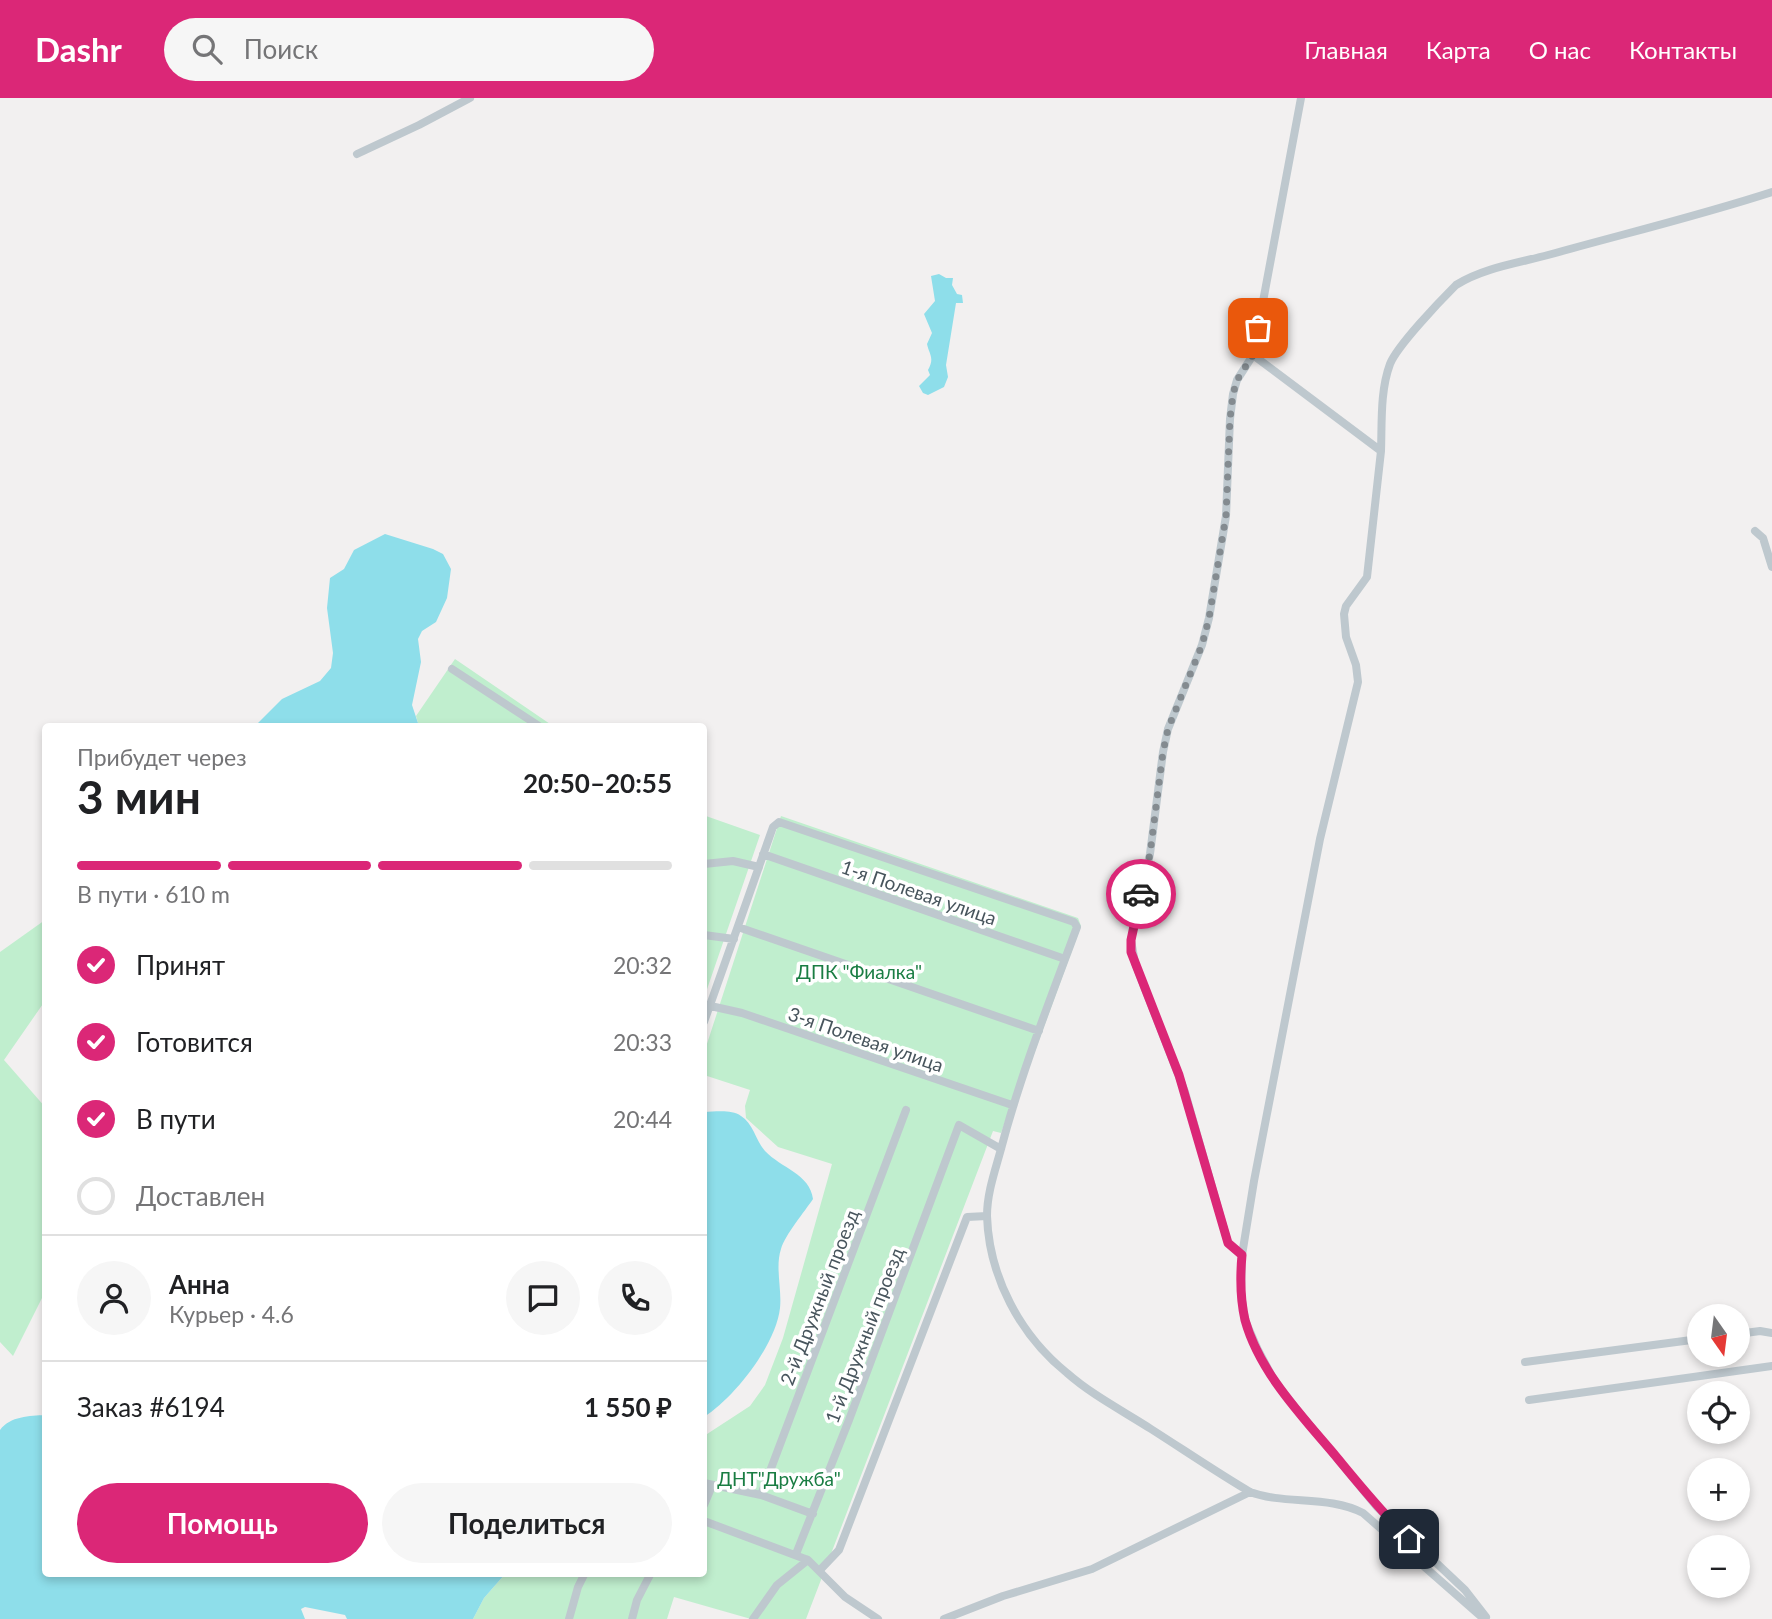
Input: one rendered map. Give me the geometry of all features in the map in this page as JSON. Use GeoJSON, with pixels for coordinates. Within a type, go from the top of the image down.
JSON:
{"type":"FeatureCollection","features":[{"type":"Feature","properties":{"kind":"street"},"geometry":{"type":"LineString","coordinates":[[356,154],[470,98]]}},
{"type":"Feature","properties":{"kind":"street"},"geometry":{"type":"LineString","coordinates":[[1242,1255],[1228,1243],[1185,1092],[1135,963],[1131,940],[1150,854],[1168,729],[1202,645],[1209,618],[1226,516],[1233,394],[1237,380],[1253,355],[1301,98]]}},
{"type":"Feature","properties":{"kind":"street"},"geometry":{"type":"LineString","coordinates":[[1486,1619],[1465,1590],[1377,1507],[1274,1380],[1245,1320],[1240,1276],[1320,839],[1358,682],[1356,665],[1346,637],[1344,614],[1346,606],[1367,577],[1381,451],[1382,408],[1390,363],[1398,350],[1456,285],[1480,274],[1707,213],[1772,192]]}},
{"type":"Feature","properties":{"kind":"street"},"geometry":{"type":"LineString","coordinates":[[1253,355],[1381,451]]}},
{"type":"Feature","properties":{"kind":"street"},"geometry":{"type":"LineString","coordinates":[[1755,531],[1763,538],[1772,567]]}},
{"type":"Feature","properties":{"kind":"street"},"geometry":{"type":"LineString","coordinates":[[452,669],[524,722]]}},
{"type":"Feature","properties":{"kind":"street"},"geometry":{"type":"LineString","coordinates":[[707,1003],[734,939],[775,823],[783,822],[1077,924],[1012,1105],[990,1187],[987,1216],[991,1248],[1005,1294],[1020,1320],[1044,1351],[1095,1394],[1250,1492],[1356,1509],[1486,1619]]}},
{"type":"Feature","properties":{"kind":"street","name":"1-я Полевая улица"},"geometry":{"type":"LineString","coordinates":[[764,854],[1065,958]]}},
{"type":"Feature","properties":{"kind":"street"},"geometry":{"type":"LineString","coordinates":[[707,864],[733,862],[759,867]]}},
{"type":"Feature","properties":{"kind":"street"},"geometry":{"type":"LineString","coordinates":[[738,927],[1039,1031]]}},
{"type":"Feature","properties":{"kind":"street"},"geometry":{"type":"LineString","coordinates":[[707,935],[734,939]]}},
{"type":"Feature","properties":{"kind":"street","name":"3-я Полевая улица"},"geometry":{"type":"LineString","coordinates":[[707,1005],[742,1013],[1012,1105]]}},
{"type":"Feature","properties":{"kind":"street","name":"2-й Дружный проезд"},"geometry":{"type":"LineString","coordinates":[[761,1495],[906,1110]]}},
{"type":"Feature","properties":{"kind":"street","name":"1-й Дружный проезд"},"geometry":{"type":"LineString","coordinates":[[796,1555],[959,1125],[1001,1149]]}},
{"type":"Feature","properties":{"kind":"street"},"geometry":{"type":"LineString","coordinates":[[820,1570],[839,1550],[967,1217],[987,1216]]}},
{"type":"Feature","properties":{"kind":"street"},"geometry":{"type":"LineString","coordinates":[[1750,1332],[1772,1333]]}},
{"type":"Feature","properties":{"kind":"street"},"geometry":{"type":"LineString","coordinates":[[1525,1362],[1687,1341]]}},
{"type":"Feature","properties":{"kind":"street"},"geometry":{"type":"LineString","coordinates":[[1529,1400],[1772,1366]]}},
{"type":"Feature","properties":{"kind":"street"},"geometry":{"type":"LineString","coordinates":[[708,1485],[761,1495],[813,1514]]}},
{"type":"Feature","properties":{"kind":"street"},"geometry":{"type":"LineString","coordinates":[[944,1619],[1003,1596],[1092,1569],[1250,1492]]}},
{"type":"Feature","properties":{"kind":"street"},"geometry":{"type":"LineString","coordinates":[[707,1522],[808,1560],[845,1597],[878,1619]]}},
{"type":"Feature","properties":{"kind":"street"},"geometry":{"type":"LineString","coordinates":[[753,1619],[777,1585],[808,1560]]}},
{"type":"Feature","properties":{"kind":"street"},"geometry":{"type":"LineString","coordinates":[[569,1619],[583,1577]]}},
{"type":"Feature","properties":{"kind":"street"},"geometry":{"type":"LineString","coordinates":[[632,1619],[637,1600],[649,1577]]}},
{"type":"Feature","properties":{"kind":"green space"},"geometry":{"type":"Polygon","coordinates":[[[455,659],[549,723],[418,723],[416,716],[455,659]]]}},
{"type":"Feature","properties":{"kind":"green space"},"geometry":{"type":"Polygon","coordinates":[[[707,816],[760,835],[707,989],[707,816]]]}},
{"type":"Feature","properties":{"kind":"green space"},"geometry":{"type":"Polygon","coordinates":[[[781,816],[1078,918],[1081,926],[1016,1103],[1010,1107],[1001,1133],[993,1131],[806,1619],[751,1619],[674,1597],[667,1619],[473,1619],[484,1598],[502,1577],[707,1577],[707,1434],[750,1406],[765,1385],[783,1338],[832,1164],[778,1147],[746,1118],[745,1106],[750,1090],[707,1076],[707,1044],[781,816]]]}},
{"type":"Feature","properties":{"kind":"green space"},"geometry":{"type":"Polygon","coordinates":[[[42,922],[42,1005],[4,1060],[42,1103],[42,1298],[13,1356],[0,1342],[0,952],[42,922]]]}},
{"type":"Feature","properties":{"kind":"water"},"geometry":{"type":"Polygon","coordinates":[[[939,274],[953,278],[952,285],[957,294],[962,295],[963,303],[956,303],[946,365],[948,377],[944,387],[928,395],[923,393],[919,386],[930,375],[928,370],[931,362],[927,344],[932,333],[924,314],[935,301],[931,276],[939,274]]]}},
{"type":"Feature","properties":{"kind":"water"},"geometry":{"type":"Polygon","coordinates":[[[385,534],[443,554],[451,569],[447,598],[436,622],[422,631],[418,639],[421,662],[412,705],[418,723],[258,723],[282,699],[320,681],[331,668],[333,653],[327,608],[330,578],[344,569],[354,550],[385,534]]]}},
{"type":"Feature","properties":{"kind":"water"},"geometry":{"type":"Polygon","coordinates":[[[723,1111],[733,1112],[745,1119],[765,1151],[801,1177],[811,1190],[813,1199],[781,1249],[780,1308],[771,1338],[752,1369],[707,1415],[707,1112],[723,1111]]]}},
{"type":"Feature","properties":{"kind":"water"},"geometry":{"type":"Polygon","coordinates":[[[42,1415],[42,1577],[502,1577],[484,1598],[473,1619],[347,1619],[345,1615],[305,1607],[301,1609],[305,1619],[0,1619],[0,1430],[9,1422],[27,1416],[42,1415]]]}},
{"type":"Feature","properties":{"kind":"way so far"},"geometry":{"type":"LineString","coordinates":[[1141,894],[1150,854],[1168,729],[1202,645],[1209,618],[1226,516],[1233,394],[1237,380],[1253,355],[1258,328]]}},
{"type":"Feature","properties":{"kind":"route"},"geometry":{"type":"LineString","coordinates":[[1141,894],[1131,952],[1185,1092],[1228,1243],[1242,1255],[1241,1293],[1249,1331],[1274,1380],[1377,1507],[1409,1539]]}},
{"type":"Feature","properties":{"kind":"park label","name":"ДПК \"Фиалка\""},"geometry":{"type":"Point","coordinates":[859,971]}},
{"type":"Feature","properties":{"kind":"park label","name":"ДНТ\"Дружба\""},"geometry":{"type":"Point","coordinates":[779,1478]}}]}
